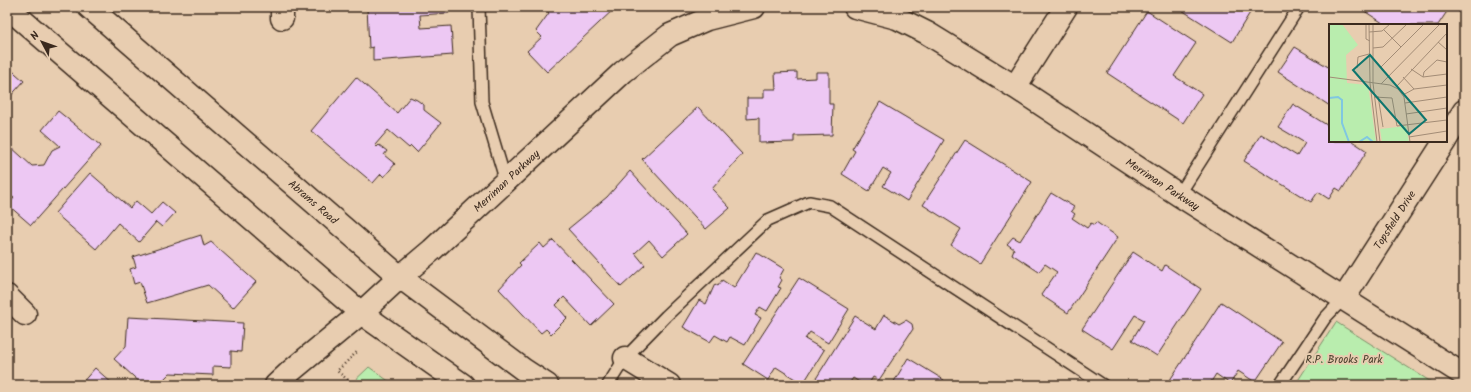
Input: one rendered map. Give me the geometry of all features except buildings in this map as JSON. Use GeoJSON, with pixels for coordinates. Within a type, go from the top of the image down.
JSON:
{"type":"FeatureCollection","features":[{"type":"Feature","properties":{"kind":"street"},"geometry":{"type":"LineString","coordinates":[[7,7],[361,313],[463,385]]}},
{"type":"Feature","properties":{"kind":"street","name":"Abrams Road"},"geometry":{"type":"LineString","coordinates":[[89,7],[400,277],[546,385]]}},
{"type":"Feature","properties":{"kind":"street","name":"Merriman Parkway"},"geometry":{"type":"LineString","coordinates":[[276,385],[290,371],[361,313],[432,250],[623,72],[670,35],[705,13],[754,7]]}},
{"type":"Feature","properties":{"kind":"street","name":"Merriman Parkway"},"geometry":{"type":"LineString","coordinates":[[855,7],[898,13],[1179,195],[1464,375]]}},
{"type":"Feature","properties":{"kind":"street"},"geometry":{"type":"LineString","coordinates":[[1014,87],[1066,7]]}},
{"type":"Feature","properties":{"kind":"street","name":"Topsfield Drive"},"geometry":{"type":"LineString","coordinates":[[1447,138],[1464,111]]}},
{"type":"Feature","properties":{"kind":"street","name":"Topsfield Drive"},"geometry":{"type":"LineString","coordinates":[[1344,298],[1445,142]]}},
{"type":"Feature","properties":{"kind":"street"},"geometry":{"type":"LineString","coordinates":[[7,296],[25,314]]}},
{"type":"Feature","properties":{"kind":"street"},"geometry":{"type":"LineString","coordinates":[[625,358],[668,385]]}},
{"type":"Feature","properties":{"kind":"lane"},"geometry":{"type":"LineString","coordinates":[[479,7],[482,102],[506,182]]}},
{"type":"Feature","properties":{"kind":"lane"},"geometry":{"type":"LineString","coordinates":[[1179,195],[1299,7]]}},
{"type":"Feature","properties":{"kind":"lane"},"geometry":{"type":"LineString","coordinates":[[608,385],[625,358],[666,316],[768,220],[809,202],[830,206],[1103,385]]}},
{"type":"Feature","properties":{"kind":"lane"},"geometry":{"type":"LineString","coordinates":[[1280,385],[1325,318],[1344,298]]}},
{"type":"Feature","properties":{"kind":"path"},"geometry":{"type":"LineString","coordinates":[[354,385],[337,371],[358,351]]}},
{"type":"Feature","properties":{"kind":"green space","name":"R.P. Brooks Park"},"geometry":{"type":"Polygon","coordinates":[[[1336,322],[1436,385],[1295,385],[1336,322]]]}},
{"type":"Feature","properties":{"kind":"green space"},"geometry":{"type":"Polygon","coordinates":[[[369,367],[394,385],[350,385],[369,367]]]}}]}
